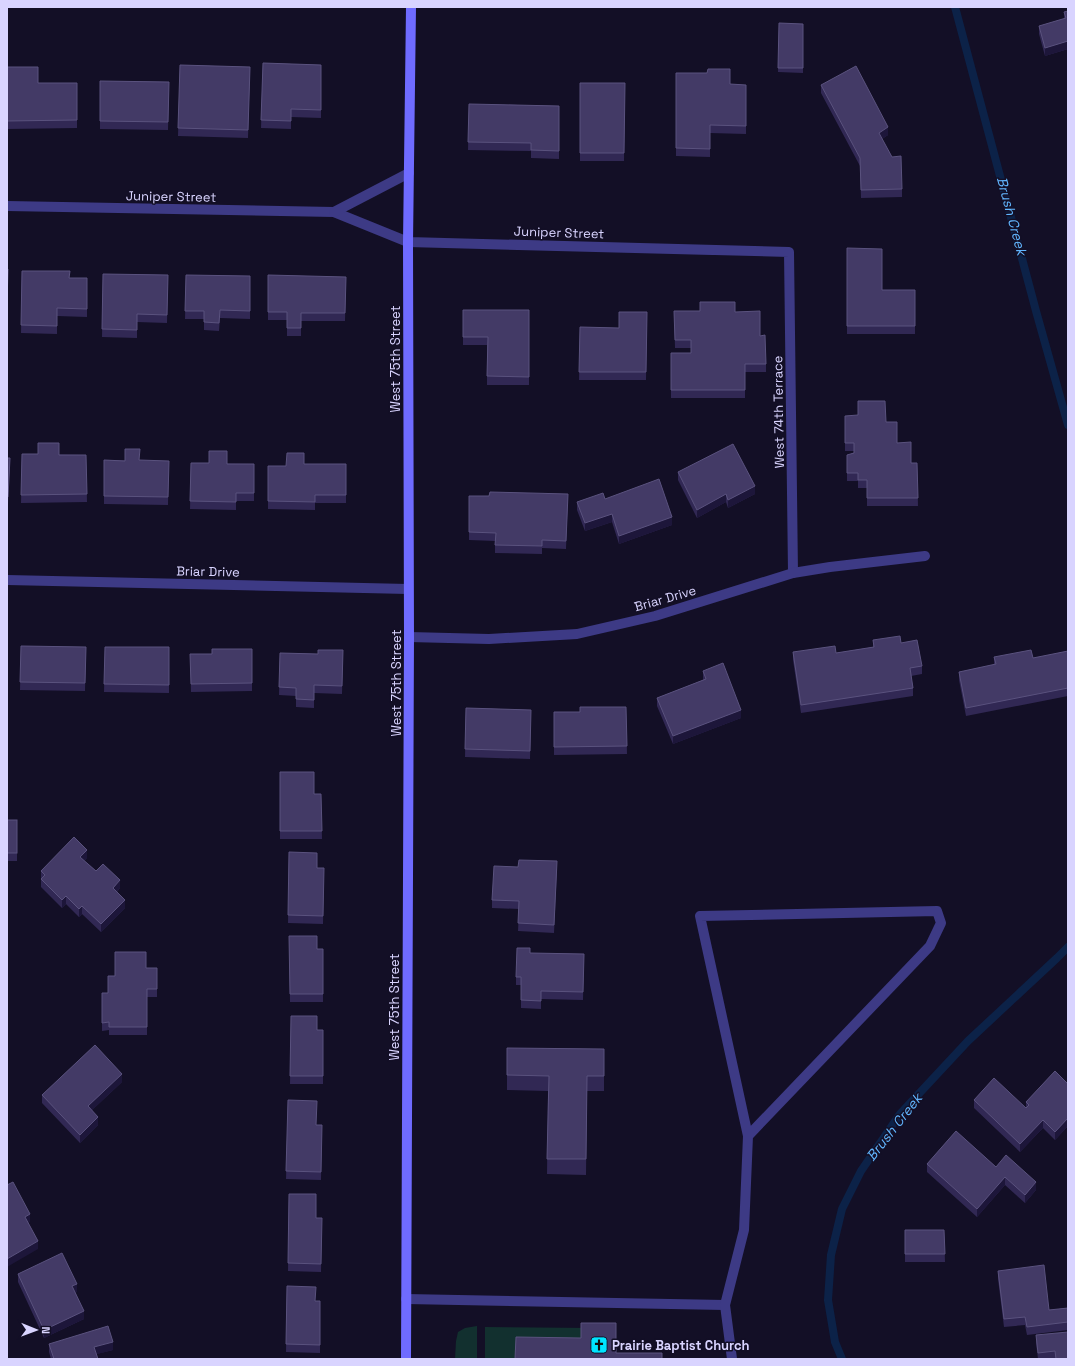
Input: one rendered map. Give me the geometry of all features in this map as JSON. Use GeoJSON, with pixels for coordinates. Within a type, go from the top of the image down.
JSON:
{"type":"FeatureCollection","features":[{"type":"Feature","properties":{"kind":"main road","name":"West 75th Street"},"geometry":{"type":"LineString","coordinates":[[406,1359],[409,637],[408,242],[411,7]]}},
{"type":"Feature","properties":{"kind":"street","name":"Juniper Street"},"geometry":{"type":"LineString","coordinates":[[334,212],[409,173]]}},
{"type":"Feature","properties":{"kind":"street","name":"Juniper Street"},"geometry":{"type":"LineString","coordinates":[[7,206],[334,212],[408,242],[789,252]]}},
{"type":"Feature","properties":{"kind":"street","name":"West 74th Terrace"},"geometry":{"type":"LineString","coordinates":[[789,252],[794,572]]}},
{"type":"Feature","properties":{"kind":"street","name":"Briar Drive"},"geometry":{"type":"LineString","coordinates":[[409,637],[489,639],[577,634],[655,616],[794,572],[925,556]]}},
{"type":"Feature","properties":{"kind":"street","name":"Briar Drive"},"geometry":{"type":"LineString","coordinates":[[7,580],[408,589]]}},
{"type":"Feature","properties":{"kind":"street"},"geometry":{"type":"LineString","coordinates":[[732,1359],[725,1305],[744,1230],[748,1136],[700,916],[937,911],[941,923],[930,946],[748,1136]]}},
{"type":"Feature","properties":{"kind":"street"},"geometry":{"type":"LineString","coordinates":[[406,1299],[725,1305]]}},
{"type":"Feature","properties":{"kind":"green space"},"geometry":{"type":"Polygon","coordinates":[[[477,1326],[477,1359],[455,1359],[458,1332],[465,1328],[477,1326]]]}},
{"type":"Feature","properties":{"kind":"green space"},"geometry":{"type":"Polygon","coordinates":[[[485,1327],[592,1328],[591,1338],[516,1359],[485,1359],[485,1327]]]}},
{"type":"Feature","properties":{"kind":"building"},"geometry":{"type":"Polygon","coordinates":[[[1068,11],[1068,41],[1045,48],[1039,26],[1066,18],[1064,12],[1068,11]]]}},
{"type":"Feature","properties":{"kind":"building"},"geometry":{"type":"Polygon","coordinates":[[[779,23],[803,24],[803,68],[778,68],[779,23]]]}},
{"type":"Feature","properties":{"kind":"building"},"geometry":{"type":"Polygon","coordinates":[[[263,63],[321,65],[321,110],[291,109],[291,121],[261,120],[263,63]]]}},
{"type":"Feature","properties":{"kind":"building"},"geometry":{"type":"Polygon","coordinates":[[[180,65],[250,67],[248,130],[178,128],[180,65]]]}},
{"type":"Feature","properties":{"kind":"building"},"geometry":{"type":"Polygon","coordinates":[[[856,66],[888,127],[879,133],[892,157],[901,156],[902,189],[861,190],[860,158],[821,85],[856,66]]]}},
{"type":"Feature","properties":{"kind":"building"},"geometry":{"type":"Polygon","coordinates":[[[7,67],[38,67],[38,83],[77,83],[77,120],[7,121],[7,67]]]}},
{"type":"Feature","properties":{"kind":"building"},"geometry":{"type":"Polygon","coordinates":[[[708,69],[730,69],[730,84],[746,85],[746,126],[710,125],[710,149],[676,148],[676,73],[707,73],[708,69]]]}},
{"type":"Feature","properties":{"kind":"building"},"geometry":{"type":"Polygon","coordinates":[[[100,81],[169,82],[168,122],[100,121],[100,81]]]}},
{"type":"Feature","properties":{"kind":"building"},"geometry":{"type":"Polygon","coordinates":[[[580,83],[625,83],[624,153],[580,153],[580,83]]]}},
{"type":"Feature","properties":{"kind":"building"},"geometry":{"type":"Polygon","coordinates":[[[469,104],[559,106],[559,151],[531,150],[531,143],[468,142],[469,104]]]}},
{"type":"Feature","properties":{"kind":"building"},"geometry":{"type":"Polygon","coordinates":[[[847,248],[882,249],[882,290],[915,290],[915,326],[847,326],[847,248]]]}},
{"type":"Feature","properties":{"kind":"building"},"geometry":{"type":"Polygon","coordinates":[[[7,269],[8,269],[7,304],[7,269]]]}},
{"type":"Feature","properties":{"kind":"building"},"geometry":{"type":"Polygon","coordinates":[[[22,271],[70,271],[69,278],[87,278],[87,309],[57,308],[57,326],[21,325],[22,271]]]}},
{"type":"Feature","properties":{"kind":"building"},"geometry":{"type":"Polygon","coordinates":[[[103,274],[168,275],[167,315],[137,314],[137,330],[102,329],[103,274]]]}},
{"type":"Feature","properties":{"kind":"building"},"geometry":{"type":"Polygon","coordinates":[[[186,275],[250,276],[250,311],[220,310],[219,323],[204,322],[204,311],[185,311],[186,275]]]}},
{"type":"Feature","properties":{"kind":"building"},"geometry":{"type":"Polygon","coordinates":[[[268,275],[346,277],[345,313],[301,313],[301,328],[287,328],[287,312],[268,312],[268,275]]]}},
{"type":"Feature","properties":{"kind":"building"},"geometry":{"type":"Polygon","coordinates":[[[700,302],[735,302],[735,312],[760,311],[760,336],[765,335],[766,364],[745,364],[745,390],[671,390],[671,353],[691,353],[691,340],[675,340],[674,311],[700,311],[700,302]]]}},
{"type":"Feature","properties":{"kind":"building"},"geometry":{"type":"Polygon","coordinates":[[[463,310],[529,310],[529,377],[487,376],[488,337],[463,337],[463,310]]]}},
{"type":"Feature","properties":{"kind":"building"},"geometry":{"type":"Polygon","coordinates":[[[619,312],[647,312],[646,372],[579,372],[580,327],[619,328],[619,312]]]}},
{"type":"Feature","properties":{"kind":"building"},"geometry":{"type":"Polygon","coordinates":[[[858,401],[885,401],[886,422],[897,422],[897,443],[911,442],[911,463],[917,463],[918,498],[867,498],[867,480],[858,480],[858,473],[847,473],[847,455],[854,453],[854,443],[845,443],[845,416],[858,415],[858,401]]]}},
{"type":"Feature","properties":{"kind":"building"},"geometry":{"type":"Polygon","coordinates":[[[38,443],[59,443],[59,455],[86,455],[87,494],[21,495],[22,454],[38,454],[38,443]]]}},
{"type":"Feature","properties":{"kind":"building"},"geometry":{"type":"Polygon","coordinates":[[[733,444],[755,486],[728,500],[726,494],[697,510],[678,472],[733,444]]]}},
{"type":"Feature","properties":{"kind":"building"},"geometry":{"type":"Polygon","coordinates":[[[125,449],[140,449],[139,460],[169,461],[168,497],[104,496],[104,460],[125,461],[125,449]]]}},
{"type":"Feature","properties":{"kind":"building"},"geometry":{"type":"Polygon","coordinates":[[[209,451],[227,451],[227,464],[254,464],[254,493],[236,493],[236,502],[190,501],[191,463],[209,463],[209,451]]]}},
{"type":"Feature","properties":{"kind":"building"},"geometry":{"type":"Polygon","coordinates":[[[287,453],[304,453],[304,464],[346,464],[346,495],[315,495],[315,502],[268,501],[268,466],[286,466],[287,453]]]}},
{"type":"Feature","properties":{"kind":"building"},"geometry":{"type":"Polygon","coordinates":[[[7,458],[10,458],[8,497],[7,497],[7,458]]]}},
{"type":"Feature","properties":{"kind":"building"},"geometry":{"type":"Polygon","coordinates":[[[659,479],[672,517],[619,536],[612,514],[585,523],[577,502],[603,493],[605,499],[659,479]]]}},
{"type":"Feature","properties":{"kind":"building"},"geometry":{"type":"Polygon","coordinates":[[[490,492],[568,494],[566,541],[542,540],[542,546],[495,545],[496,533],[469,532],[469,496],[489,496],[490,492]]]}},
{"type":"Feature","properties":{"kind":"building"},"geometry":{"type":"Polygon","coordinates":[[[900,636],[901,643],[917,640],[922,666],[910,668],[913,688],[801,705],[793,652],[835,646],[836,653],[874,647],[873,640],[900,636]]]}},
{"type":"Feature","properties":{"kind":"building"},"geometry":{"type":"Polygon","coordinates":[[[21,646],[86,647],[85,683],[20,682],[21,646]]]}},
{"type":"Feature","properties":{"kind":"building"},"geometry":{"type":"Polygon","coordinates":[[[105,647],[169,647],[169,685],[104,684],[105,647]]]}},
{"type":"Feature","properties":{"kind":"building"},"geometry":{"type":"Polygon","coordinates":[[[212,649],[252,649],[252,683],[191,684],[190,654],[212,654],[212,649]]]}},
{"type":"Feature","properties":{"kind":"building"},"geometry":{"type":"Polygon","coordinates":[[[318,650],[343,650],[342,686],[314,685],[314,700],[296,699],[296,688],[279,687],[280,653],[318,654],[318,650]]]}},
{"type":"Feature","properties":{"kind":"building"},"geometry":{"type":"Polygon","coordinates":[[[1031,650],[1033,658],[1068,651],[1068,688],[966,708],[959,672],[996,664],[994,657],[1031,650]]]}},
{"type":"Feature","properties":{"kind":"building"},"geometry":{"type":"Polygon","coordinates":[[[723,663],[741,710],[673,736],[657,698],[706,679],[703,671],[723,663]]]}},
{"type":"Feature","properties":{"kind":"building"},"geometry":{"type":"Polygon","coordinates":[[[580,707],[626,707],[627,746],[554,747],[554,712],[580,712],[580,707]]]}},
{"type":"Feature","properties":{"kind":"building"},"geometry":{"type":"Polygon","coordinates":[[[466,708],[531,710],[530,751],[465,749],[466,708]]]}},
{"type":"Feature","properties":{"kind":"building"},"geometry":{"type":"Polygon","coordinates":[[[280,772],[314,772],[314,794],[321,794],[322,831],[280,831],[280,772]]]}},
{"type":"Feature","properties":{"kind":"building"},"geometry":{"type":"Polygon","coordinates":[[[7,820],[17,820],[17,853],[7,853],[7,820]]]}},
{"type":"Feature","properties":{"kind":"building"},"geometry":{"type":"Polygon","coordinates":[[[74,837],[87,850],[80,857],[96,871],[103,864],[120,880],[113,888],[125,900],[101,924],[82,906],[79,909],[66,896],[62,900],[41,879],[45,875],[41,871],[74,837]]]}},
{"type":"Feature","properties":{"kind":"building"},"geometry":{"type":"Polygon","coordinates":[[[289,852],[317,853],[317,868],[324,868],[323,916],[288,915],[289,852]]]}},
{"type":"Feature","properties":{"kind":"building"},"geometry":{"type":"Polygon","coordinates":[[[519,860],[557,861],[554,925],[518,923],[519,901],[492,900],[494,866],[518,867],[519,860]]]}},
{"type":"Feature","properties":{"kind":"building"},"geometry":{"type":"Polygon","coordinates":[[[289,936],[317,936],[317,949],[323,949],[323,994],[290,994],[289,936]]]}},
{"type":"Feature","properties":{"kind":"building"},"geometry":{"type":"Polygon","coordinates":[[[517,948],[530,948],[530,953],[584,954],[583,992],[541,991],[541,1001],[521,1000],[521,977],[516,977],[517,948]]]}},
{"type":"Feature","properties":{"kind":"building"},"geometry":{"type":"Polygon","coordinates":[[[115,952],[146,952],[146,968],[157,968],[157,989],[147,989],[147,1027],[109,1027],[109,1022],[102,1023],[102,993],[108,993],[108,976],[115,976],[115,952]]]}},
{"type":"Feature","properties":{"kind":"building"},"geometry":{"type":"Polygon","coordinates":[[[291,1016],[317,1016],[317,1030],[323,1030],[323,1076],[290,1076],[291,1016]]]}},
{"type":"Feature","properties":{"kind":"building"},"geometry":{"type":"Polygon","coordinates":[[[95,1045],[122,1074],[88,1106],[98,1117],[80,1135],[42,1095],[95,1045]]]}},
{"type":"Feature","properties":{"kind":"building"},"geometry":{"type":"Polygon","coordinates":[[[507,1048],[604,1049],[604,1076],[587,1076],[586,1159],[547,1159],[549,1076],[507,1075],[507,1048]]]}},
{"type":"Feature","properties":{"kind":"building"},"geometry":{"type":"Polygon","coordinates":[[[1055,1071],[1068,1084],[1068,1118],[1055,1132],[1043,1120],[1020,1144],[974,1100],[994,1078],[1026,1108],[1029,1105],[1026,1102],[1055,1071]]]}},
{"type":"Feature","properties":{"kind":"building"},"geometry":{"type":"Polygon","coordinates":[[[288,1100],[317,1101],[316,1125],[322,1125],[321,1172],[286,1171],[288,1100]]]}},
{"type":"Feature","properties":{"kind":"building"},"geometry":{"type":"Polygon","coordinates":[[[956,1131],[996,1167],[1006,1155],[1036,1182],[1025,1195],[1005,1177],[977,1209],[927,1164],[956,1131]]]}},
{"type":"Feature","properties":{"kind":"building"},"geometry":{"type":"Polygon","coordinates":[[[13,1182],[30,1214],[25,1217],[38,1241],[7,1259],[7,1185],[13,1182]]]}},
{"type":"Feature","properties":{"kind":"building"},"geometry":{"type":"Polygon","coordinates":[[[289,1194],[316,1194],[316,1218],[322,1218],[321,1264],[288,1263],[289,1194]]]}},
{"type":"Feature","properties":{"kind":"building"},"geometry":{"type":"Polygon","coordinates":[[[905,1230],[944,1230],[945,1254],[905,1254],[905,1230]]]}},
{"type":"Feature","properties":{"kind":"building"},"geometry":{"type":"Polygon","coordinates":[[[62,1253],[77,1284],[72,1286],[84,1311],[44,1330],[18,1274],[62,1253]]]}},
{"type":"Feature","properties":{"kind":"building"},"geometry":{"type":"Polygon","coordinates":[[[1044,1265],[1049,1310],[1068,1308],[1068,1322],[1027,1327],[1025,1317],[1004,1319],[998,1271],[1044,1265]]]}},
{"type":"Feature","properties":{"kind":"building"},"geometry":{"type":"Polygon","coordinates":[[[287,1286],[316,1287],[315,1301],[320,1301],[320,1345],[286,1344],[287,1286]]]}},
{"type":"Feature","properties":{"kind":"building"},"geometry":{"type":"Polygon","coordinates":[[[581,1323],[616,1323],[616,1353],[662,1353],[662,1359],[515,1359],[516,1337],[581,1338],[581,1323]]]}},
{"type":"Feature","properties":{"kind":"building"},"geometry":{"type":"Polygon","coordinates":[[[108,1326],[113,1342],[94,1347],[98,1359],[54,1359],[49,1344],[108,1326]]]}},
{"type":"Feature","properties":{"kind":"building"},"geometry":{"type":"Polygon","coordinates":[[[1068,1332],[1068,1359],[1056,1359],[1055,1351],[1038,1353],[1036,1335],[1068,1332]]]}},
{"type":"Feature","properties":{"kind":"waterway","name":"Brush Creek"},"geometry":{"type":"LineString","coordinates":[[955,7],[1068,425]]}},
{"type":"Feature","properties":{"kind":"waterway","name":"Brush Creek"},"geometry":{"type":"LineString","coordinates":[[842,1359],[835,1342],[828,1300],[831,1255],[842,1209],[861,1171],[900,1114],[968,1041],[1068,947]]}},
{"type":"Feature","properties":{"kind":"place","name":"Prairie Baptist Church"},"geometry":{"type":"Point","coordinates":[599,1345]}}]}
